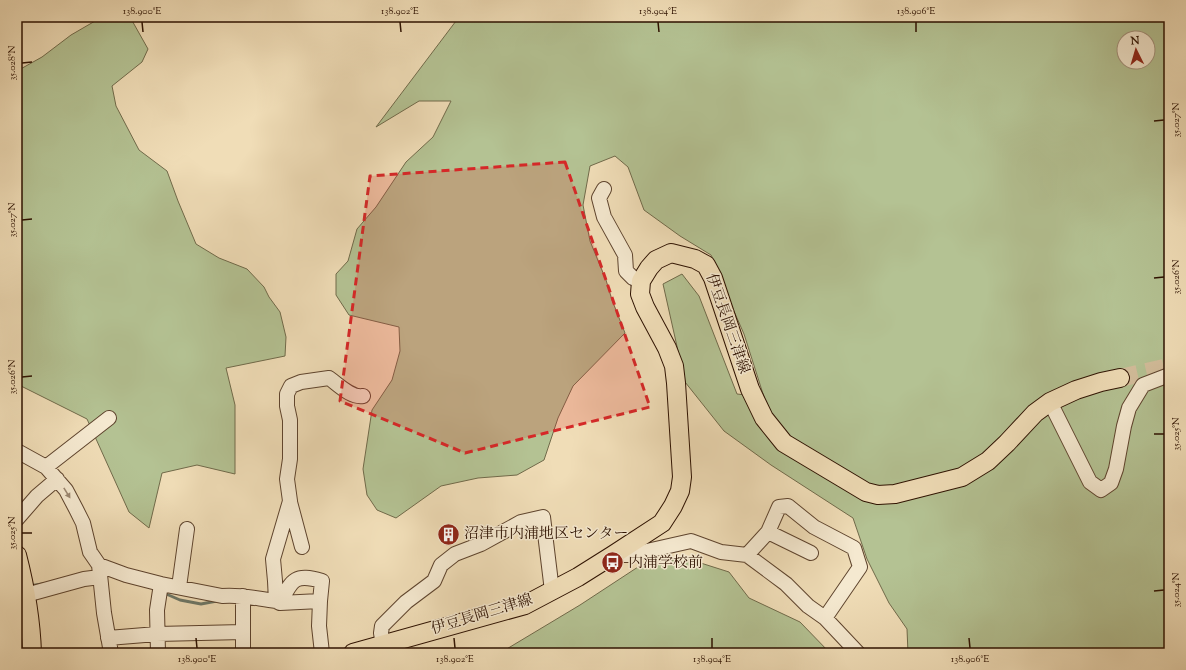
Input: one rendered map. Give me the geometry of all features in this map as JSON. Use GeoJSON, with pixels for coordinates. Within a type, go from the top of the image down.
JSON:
{"type":"FeatureCollection","features":[{"type":"Feature","properties":{"kind":"main road","name":"伊豆長岡三津線"},"geometry":{"type":"LineString","coordinates":[[354,653],[525,605],[578,577],[662,523],[674,506],[680,491],[682,477],[676,383],[674,366],[667,348],[645,307],[640,294],[641,281],[649,268],[656,260],[672,253],[695,259],[706,265],[713,278],[750,390],[764,418],[784,443],[866,492],[878,495],[895,494],[962,477],[988,462],[1007,444],[1035,413],[1050,402],[1076,390],[1120,378]]}},
{"type":"Feature","properties":{"kind":"main road"},"geometry":{"type":"LineString","coordinates":[[17,555],[25,587],[32,653]]}},
{"type":"Feature","properties":{"kind":"street"},"geometry":{"type":"LineString","coordinates":[[604,189],[599,198],[604,217],[625,255],[626,271],[633,278],[641,281]]}},
{"type":"Feature","properties":{"kind":"street"},"geometry":{"type":"LineString","coordinates":[[1050,402],[1090,482],[1101,490],[1111,482],[1116,469],[1129,408],[1144,385],[1169,375]]}},
{"type":"Feature","properties":{"kind":"street"},"geometry":{"type":"LineString","coordinates":[[302,547],[290,501],[287,479],[290,420],[287,406],[287,394],[291,386],[301,382],[329,378],[348,392],[358,397],[363,396]]}},
{"type":"Feature","properties":{"kind":"street"},"geometry":{"type":"LineString","coordinates":[[46,467],[109,418]]}},
{"type":"Feature","properties":{"kind":"street"},"geometry":{"type":"LineString","coordinates":[[17,451],[46,467],[66,490],[83,523],[90,552],[100,571],[104,613],[111,653]]}},
{"type":"Feature","properties":{"kind":"street"},"geometry":{"type":"LineString","coordinates":[[17,519],[37,496],[57,479]]}},
{"type":"Feature","properties":{"kind":"street"},"geometry":{"type":"LineString","coordinates":[[278,602],[273,559],[290,501]]}},
{"type":"Feature","properties":{"kind":"street"},"geometry":{"type":"LineString","coordinates":[[747,555],[768,532],[779,507],[788,506],[814,527],[854,548],[860,567],[825,618]]}},
{"type":"Feature","properties":{"kind":"street"},"geometry":{"type":"LineString","coordinates":[[383,645],[381,633],[382,626],[406,602],[434,581],[441,565],[455,554],[481,544],[521,522],[543,517],[552,590]]}},
{"type":"Feature","properties":{"kind":"street"},"geometry":{"type":"LineString","coordinates":[[179,587],[187,529]]}},
{"type":"Feature","properties":{"kind":"street"},"geometry":{"type":"LineString","coordinates":[[768,532],[811,553]]}},
{"type":"Feature","properties":{"kind":"street"},"geometry":{"type":"LineString","coordinates":[[613,555],[629,555],[691,541],[721,552],[747,555],[786,584],[808,606],[825,618],[858,653]]}},
{"type":"Feature","properties":{"kind":"street"},"geometry":{"type":"LineString","coordinates":[[25,587],[84,579],[100,571],[126,575],[161,584],[222,596],[232,594],[278,602],[320,601]]}},
{"type":"Feature","properties":{"kind":"street"},"geometry":{"type":"LineString","coordinates":[[278,602],[293,581],[302,577],[309,577],[322,581],[319,626],[322,653]]}},
{"type":"Feature","properties":{"kind":"street"},"geometry":{"type":"LineString","coordinates":[[158,653],[157,610],[161,584]]}},
{"type":"Feature","properties":{"kind":"street"},"geometry":{"type":"LineString","coordinates":[[243,596],[243,653]]}},
{"type":"Feature","properties":{"kind":"street"},"geometry":{"type":"LineString","coordinates":[[108,638],[157,634],[243,632]]}},
{"type":"Feature","properties":{"kind":"highlighted area"},"geometry":{"type":"Polygon","coordinates":[[[565,162],[650,407],[465,453],[340,401],[370,176],[565,162]]]}},
{"type":"Feature","properties":{"kind":"green space"},"geometry":{"type":"Polygon","coordinates":[[[102,17],[130,17],[148,49],[142,62],[112,86],[116,106],[139,150],[167,171],[196,244],[219,258],[247,269],[264,287],[280,312],[286,337],[285,356],[226,368],[235,405],[235,474],[197,465],[162,473],[149,528],[129,512],[87,419],[17,384],[17,71],[42,57],[71,35],[102,17]]]}},
{"type":"Feature","properties":{"kind":"green space"},"geometry":{"type":"Polygon","coordinates":[[[459,17],[1169,17],[1169,653],[908,653],[907,629],[889,603],[867,559],[853,518],[771,465],[724,431],[685,382],[663,284],[682,274],[699,296],[737,394],[764,397],[744,334],[729,300],[722,277],[711,255],[680,236],[644,210],[628,167],[615,156],[590,166],[583,205],[590,241],[625,333],[573,386],[558,418],[544,460],[517,475],[478,478],[441,486],[396,518],[377,510],[367,495],[363,469],[372,410],[392,380],[400,351],[399,327],[349,315],[336,295],[336,274],[348,261],[357,229],[376,207],[406,162],[433,137],[451,101],[419,101],[376,127],[459,17]]]}},
{"type":"Feature","properties":{"kind":"green space"},"geometry":{"type":"Polygon","coordinates":[[[685,558],[729,572],[749,598],[800,622],[830,653],[500,653],[580,605],[641,565],[685,558]]]}},
{"type":"Feature","properties":{"kind":"waterway"},"geometry":{"type":"LineString","coordinates":[[29,586],[42,584]]}},
{"type":"Feature","properties":{"kind":"waterway"},"geometry":{"type":"LineString","coordinates":[[164,593],[180,600],[201,604],[217,601]]}},
{"type":"Feature","properties":{"kind":"tunnel"},"geometry":{"type":"LineString","coordinates":[[1120,378],[1169,367]]}},
{"type":"Feature","properties":{"kind":"place","name":"沼津市内浦地区センター"},"geometry":{"type":"Point","coordinates":[449,534]}},
{"type":"Feature","properties":{"kind":"place","name":"内浦学校前"},"geometry":{"type":"Point","coordinates":[612,563]}}]}
